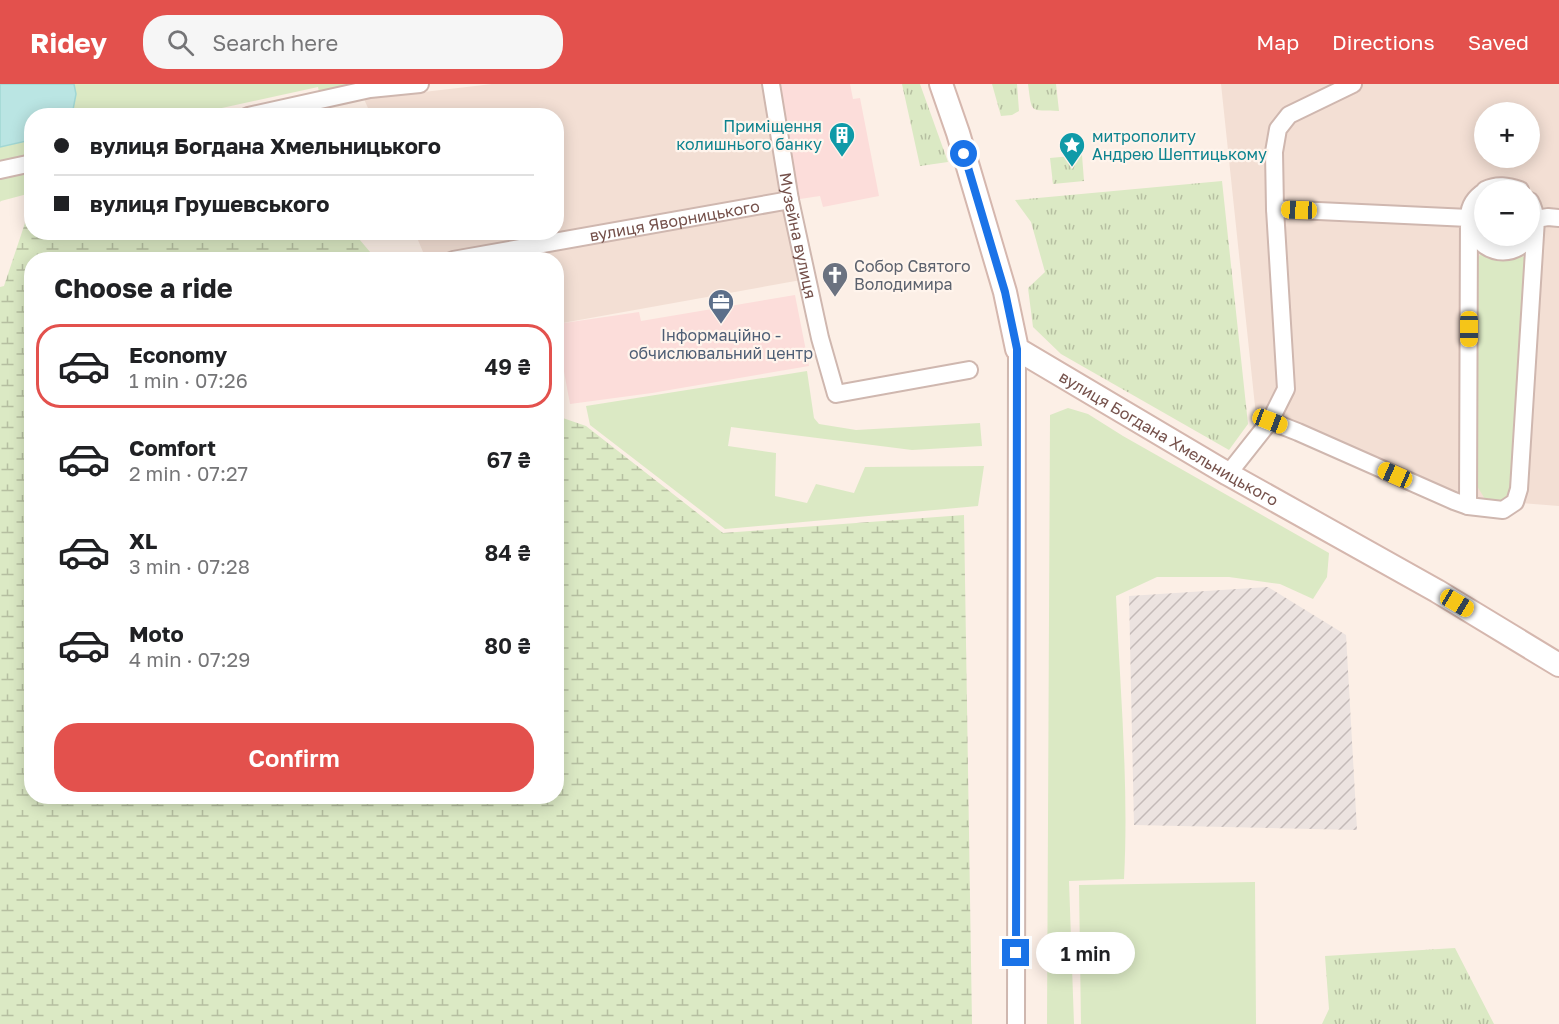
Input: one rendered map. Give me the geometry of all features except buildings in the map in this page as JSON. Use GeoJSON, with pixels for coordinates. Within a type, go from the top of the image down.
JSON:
{"type":"FeatureCollection","features":[{"type":"Feature","properties":{"kind":"main road"},"geometry":{"type":"LineString","coordinates":[[941,84],[958,133],[1005,292],[1017,349]]}},
{"type":"Feature","properties":{"kind":"main road","name":"вулиця Богдана Хмельницького"},"geometry":{"type":"LineString","coordinates":[[1017,349],[1228,474],[1437,591],[1559,665]]}},
{"type":"Feature","properties":{"kind":"street"},"geometry":{"type":"LineString","coordinates":[[284,108],[369,89],[420,84]]}},
{"type":"Feature","properties":{"kind":"street","name":"Музейна вулиця"},"geometry":{"type":"LineString","coordinates":[[771,84],[790,200],[820,338],[836,394],[969,370]]}},
{"type":"Feature","properties":{"kind":"street"},"geometry":{"type":"LineString","coordinates":[[1228,474],[1270,421],[1286,389],[1275,209],[1274,152],[1278,129],[1289,115],[1353,84]]}},
{"type":"Feature","properties":{"kind":"street"},"geometry":{"type":"LineString","coordinates":[[0,170],[24,165]]}},
{"type":"Feature","properties":{"kind":"street","name":"вулиця Яворницького"},"geometry":{"type":"LineString","coordinates":[[498,252],[790,200]]}},
{"type":"Feature","properties":{"kind":"street"},"geometry":{"type":"LineString","coordinates":[[1468,506],[1469,218],[1474,202]]}},
{"type":"Feature","properties":{"kind":"street"},"geometry":{"type":"LineString","coordinates":[[1275,209],[1469,218]]}},
{"type":"Feature","properties":{"kind":"street"},"geometry":{"type":"LineString","coordinates":[[1469,218],[1474,235]]}},
{"type":"Feature","properties":{"kind":"street"},"geometry":{"type":"LineString","coordinates":[[1540,218],[1559,218]]}},
{"type":"Feature","properties":{"kind":"street"},"geometry":{"type":"LineString","coordinates":[[1484,246],[1502,252],[1520,246]]}},
{"type":"Feature","properties":{"kind":"street"},"geometry":{"type":"LineString","coordinates":[[1270,421],[1454,501],[1468,506],[1503,510],[1515,502],[1519,489],[1534,246]]}},
{"type":"Feature","properties":{"kind":"street"},"geometry":{"type":"LineString","coordinates":[[1016,1024],[1017,349]]}},
{"type":"Feature","properties":{"kind":"shaded area"},"geometry":{"type":"Polygon","coordinates":[[[492,84],[762,84],[801,280],[564,323],[564,252],[423,252],[418,240],[564,240],[564,108],[368,108],[364,99],[492,84]]]}},
{"type":"Feature","properties":{"kind":"shaded area"},"geometry":{"type":"Polygon","coordinates":[[[778,84],[850,84],[853,99],[860,98],[879,196],[823,207],[820,196],[800,199],[778,84]]]}},
{"type":"Feature","properties":{"kind":"shaded area"},"geometry":{"type":"Polygon","coordinates":[[[1221,84],[1559,84],[1559,506],[1425,495],[1257,425],[1221,84]]]}},
{"type":"Feature","properties":{"kind":"shaded area"},"geometry":{"type":"Polygon","coordinates":[[[795,295],[809,366],[652,393],[570,404],[564,372],[564,323],[639,312],[641,321],[795,295]]]}},
{"type":"Feature","properties":{"kind":"shaded area"},"geometry":{"type":"Polygon","coordinates":[[[1268,587],[1346,635],[1357,830],[1134,825],[1129,596],[1268,587]]]}},
{"type":"Feature","properties":{"kind":"green space"},"geometry":{"type":"Polygon","coordinates":[[[0,84],[347,84],[348,90],[320,98],[318,87],[222,108],[24,108],[24,195],[0,202],[0,84]]]}},
{"type":"Feature","properties":{"kind":"green space"},"geometry":{"type":"Polygon","coordinates":[[[902,84],[920,84],[948,162],[920,166],[902,84]]]}},
{"type":"Feature","properties":{"kind":"green space"},"geometry":{"type":"Polygon","coordinates":[[[992,84],[1017,84],[1019,111],[1012,115],[1001,116],[992,84]]]}},
{"type":"Feature","properties":{"kind":"green space"},"geometry":{"type":"Polygon","coordinates":[[[1028,84],[1056,84],[1059,111],[1042,111],[1034,108],[1030,101],[1028,84]]]}},
{"type":"Feature","properties":{"kind":"green space"},"geometry":{"type":"Polygon","coordinates":[[[1082,155],[1084,181],[1053,184],[1050,158],[1082,155]]]}},
{"type":"Feature","properties":{"kind":"green space"},"geometry":{"type":"Polygon","coordinates":[[[1222,181],[1248,424],[1229,450],[1061,354],[1033,327],[1028,288],[1045,272],[1031,222],[1015,200],[1222,181]]]}},
{"type":"Feature","properties":{"kind":"green space"},"geometry":{"type":"Polygon","coordinates":[[[24,226],[24,240],[360,240],[370,252],[24,252],[24,804],[564,804],[564,418],[586,426],[723,533],[964,515],[972,1024],[0,1024],[0,287],[4,286],[24,226]]]}},
{"type":"Feature","properties":{"kind":"green space"},"geometry":{"type":"Polygon","coordinates":[[[1481,254],[1521,255],[1528,261],[1515,486],[1506,498],[1495,502],[1485,499],[1477,486],[1475,260],[1481,254]]]}},
{"type":"Feature","properties":{"kind":"green space"},"geometry":{"type":"Polygon","coordinates":[[[807,371],[814,418],[819,424],[856,430],[980,423],[982,446],[912,450],[731,427],[728,446],[776,453],[775,496],[807,503],[816,484],[854,493],[865,467],[984,466],[978,506],[725,529],[590,425],[586,406],[807,371]]]}},
{"type":"Feature","properties":{"kind":"green space"},"geometry":{"type":"Polygon","coordinates":[[[1068,408],[1088,414],[1329,553],[1327,577],[1313,599],[1280,584],[1229,577],[1157,577],[1116,596],[1125,773],[1124,879],[1069,881],[1074,1024],[1047,1024],[1050,415],[1068,408]]]}},
{"type":"Feature","properties":{"kind":"green space"},"geometry":{"type":"Polygon","coordinates":[[[1255,882],[1256,1024],[1081,1024],[1079,885],[1255,882]]]}},
{"type":"Feature","properties":{"kind":"green space"},"geometry":{"type":"Polygon","coordinates":[[[1455,948],[1494,1024],[1322,1024],[1329,1009],[1325,956],[1455,948]]]}},
{"type":"Feature","properties":{"kind":"water"},"geometry":{"type":"Polygon","coordinates":[[[0,84],[74,84],[76,94],[73,108],[24,108],[24,142],[0,147],[0,84]]]}},
{"type":"Feature","properties":{"kind":"place","name":"Приміщення колишнього банку"},"geometry":{"type":"Point","coordinates":[842,158]}},
{"type":"Feature","properties":{"kind":"place","name":"митрополиту Андрею Шептицькому"},"geometry":{"type":"Point","coordinates":[1072,168]}},
{"type":"Feature","properties":{"kind":"place","name":"Собор Святого Володимира"},"geometry":{"type":"Point","coordinates":[835,298]}},
{"type":"Feature","properties":{"kind":"place","name":"Інформаційно - обчислювальний центр"},"geometry":{"type":"Point","coordinates":[721,325]}},
{"type":"Feature","properties":{"kind":"route"},"geometry":{"type":"LineString","coordinates":[[964,154],[1005,292],[1017,349],[1016,953]]}}]}
